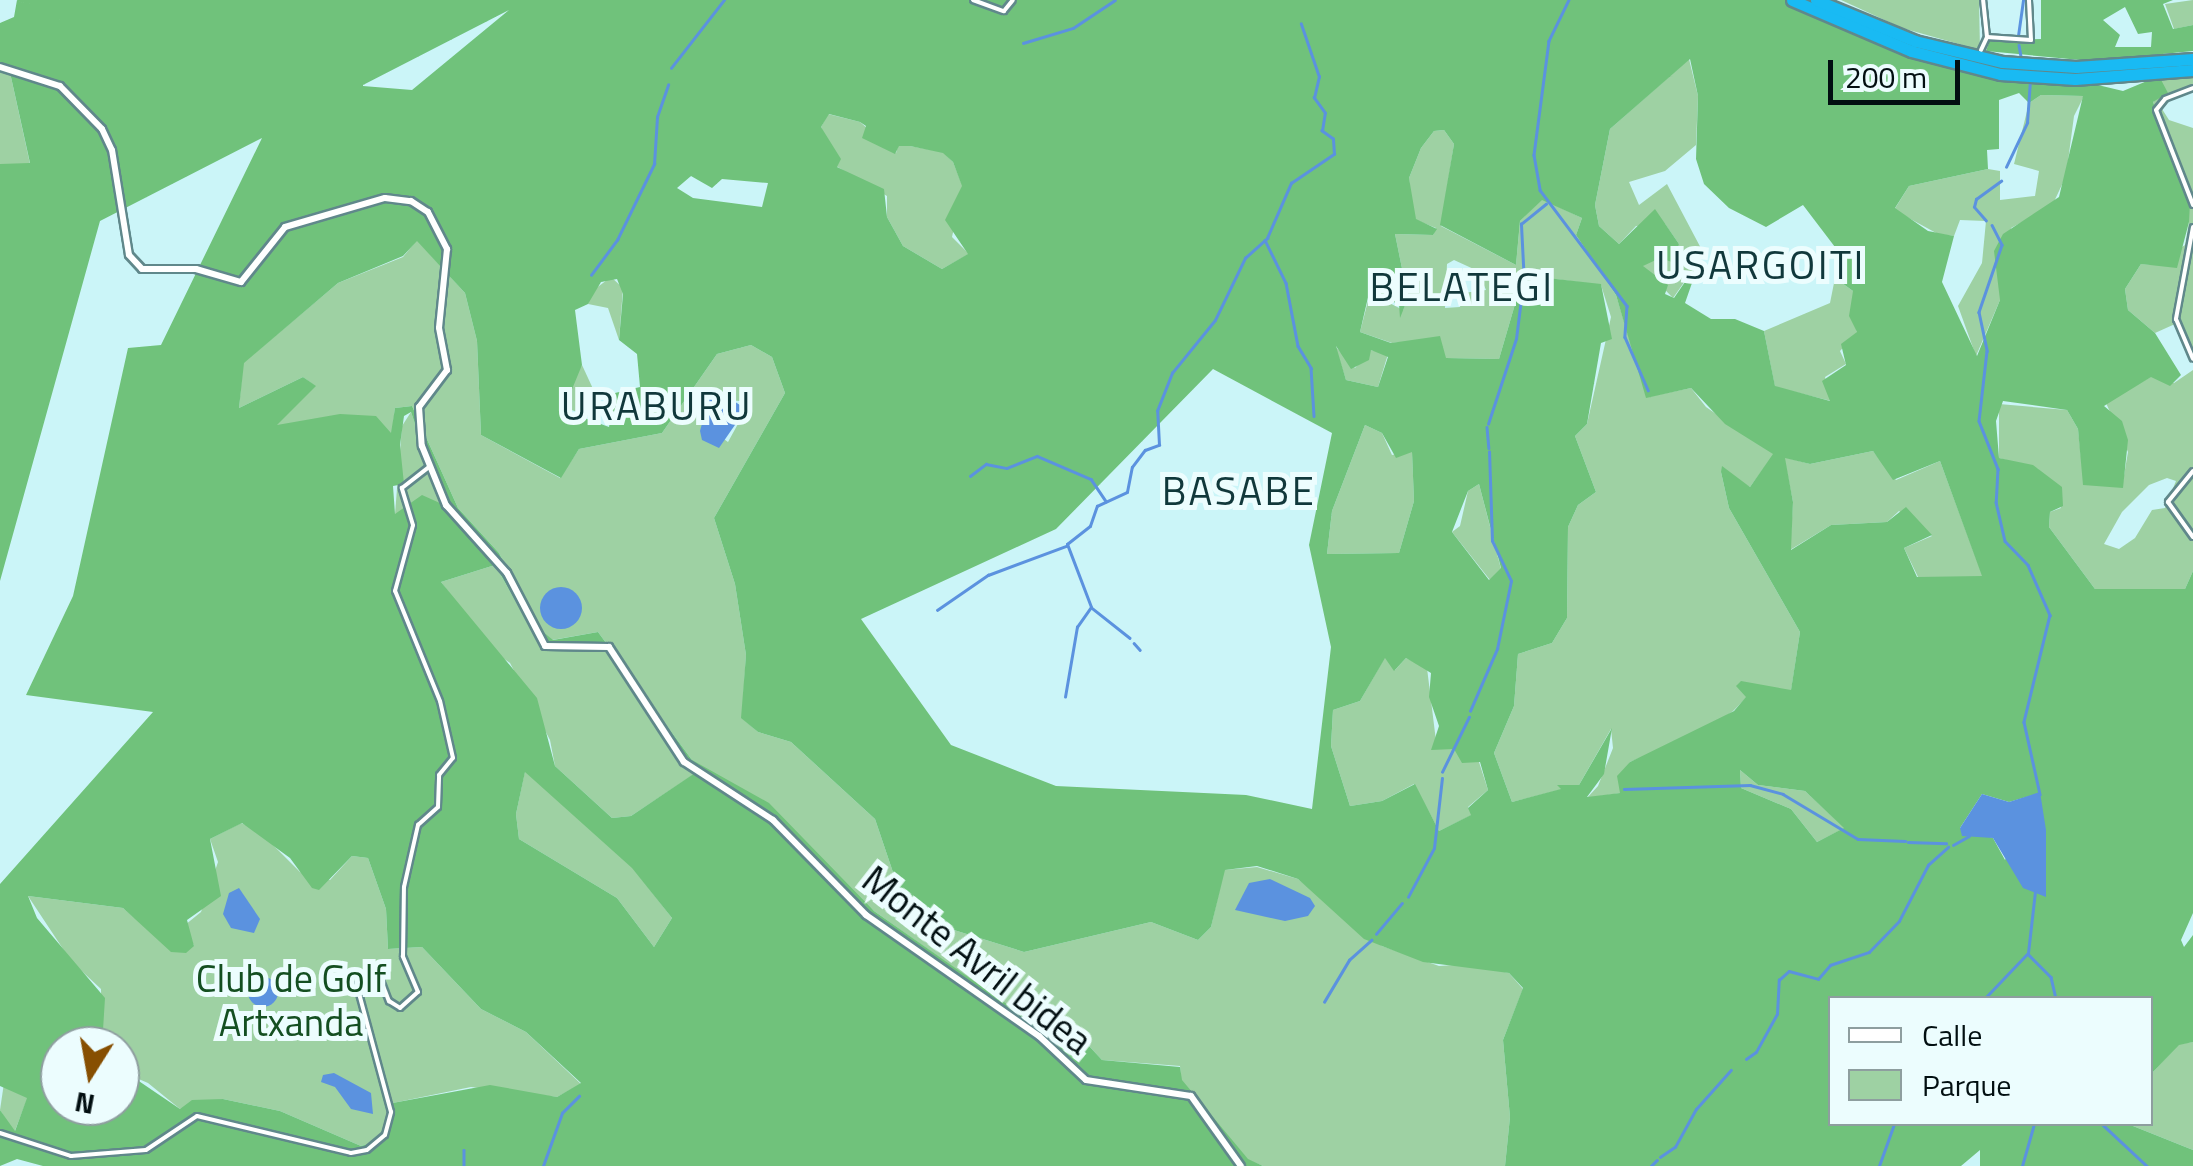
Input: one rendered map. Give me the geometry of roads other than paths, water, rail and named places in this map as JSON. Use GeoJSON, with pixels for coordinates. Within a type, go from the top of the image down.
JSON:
{"type":"FeatureCollection","features":[{"type":"Feature","properties":{"kind":"highway"},"geometry":{"type":"LineString","coordinates":[[1792,0],[1911,52],[2000,74],[2076,79],[2193,70]]}},
{"type":"Feature","properties":{"kind":"highway"},"geometry":{"type":"LineString","coordinates":[[1816,0],[1915,41],[2002,62],[2076,67],[2193,58]]}},
{"type":"Feature","properties":{"kind":"street"},"geometry":{"type":"LineString","coordinates":[[973,0],[1004,12],[1013,0]]}},
{"type":"Feature","properties":{"kind":"street"},"geometry":{"type":"LineString","coordinates":[[1982,50],[1987,38],[1983,0]]}},
{"type":"Feature","properties":{"kind":"street"},"geometry":{"type":"LineString","coordinates":[[1987,38],[2031,40],[2029,0]]}},
{"type":"Feature","properties":{"kind":"street"},"geometry":{"type":"LineString","coordinates":[[0,67],[60,86],[102,129],[113,155],[128,253],[142,269],[196,269],[241,282],[285,227],[384,198],[411,201],[428,212],[441,230],[449,261],[438,328],[447,374],[417,416],[429,467],[402,488],[412,528],[395,591],[440,701],[452,760],[439,775],[438,808],[418,825],[404,887],[403,956],[418,992],[400,1008],[389,1001],[380,978],[364,975],[357,986],[392,1112],[385,1134],[367,1150],[351,1152],[197,1116],[146,1150],[71,1156],[0,1133]]}},
{"type":"Feature","properties":{"kind":"street"},"geometry":{"type":"LineString","coordinates":[[2193,88],[2164,99],[2156,110],[2193,206]]}},
{"type":"Feature","properties":{"kind":"street"},"geometry":{"type":"LineString","coordinates":[[2193,227],[2176,319],[2193,359]]}},
{"type":"Feature","properties":{"kind":"street","name":"Monte Avril bidea"},"geometry":{"type":"LineString","coordinates":[[429,467],[446,504],[506,573],[544,646],[609,647],[684,762],[773,820],[866,915],[1039,1036],[1086,1080],[1191,1096],[1241,1166]]}},
{"type":"Feature","properties":{"kind":"street"},"geometry":{"type":"LineString","coordinates":[[2193,471],[2168,502],[2193,538]]}},
{"type":"Feature","properties":{"kind":"water"},"geometry":{"type":"Polygon","coordinates":[[[723,394],[746,409],[719,448],[702,440],[700,431],[709,398],[723,394]]]}},
{"type":"Feature","properties":{"kind":"water"},"geometry":{"type":"Polygon","coordinates":[[[561,587],[576,593],[582,608],[576,623],[561,629],[546,623],[540,608],[546,593],[561,587]]]}},
{"type":"Feature","properties":{"kind":"water"},"geometry":{"type":"Polygon","coordinates":[[[2040,792],[2046,830],[2046,897],[2023,888],[1993,838],[1962,836],[1960,828],[1982,794],[2009,802],[2040,792]]]}},
{"type":"Feature","properties":{"kind":"water"},"geometry":{"type":"Polygon","coordinates":[[[1270,879],[1310,898],[1315,906],[1308,916],[1285,921],[1235,910],[1249,883],[1270,879]]]}},
{"type":"Feature","properties":{"kind":"water"},"geometry":{"type":"Polygon","coordinates":[[[239,888],[260,919],[254,933],[231,928],[223,914],[229,893],[239,888]]]}},
{"type":"Feature","properties":{"kind":"water"},"geometry":{"type":"Polygon","coordinates":[[[263,977],[274,981],[278,992],[274,1003],[263,1007],[252,1003],[248,992],[252,981],[263,977]]]}},
{"type":"Feature","properties":{"kind":"water"},"geometry":{"type":"Polygon","coordinates":[[[334,1073],[371,1093],[373,1114],[351,1109],[335,1087],[321,1082],[323,1075],[334,1073]]]}},
{"type":"Feature","properties":{"kind":"waterway"},"geometry":{"type":"LineString","coordinates":[[671,68],[724,0]]}},
{"type":"Feature","properties":{"kind":"waterway"},"geometry":{"type":"LineString","coordinates":[[1023,43],[1073,28],[1115,0]]}},
{"type":"Feature","properties":{"kind":"waterway"},"geometry":{"type":"LineString","coordinates":[[1569,0],[1549,41],[1534,155],[1540,190],[1627,306],[1625,337],[1648,390]]}},
{"type":"Feature","properties":{"kind":"waterway"},"geometry":{"type":"LineString","coordinates":[[2018,36],[2023,0]]}},
{"type":"Feature","properties":{"kind":"waterway"},"geometry":{"type":"LineString","coordinates":[[1065,697],[1077,627],[1091,607],[1067,544],[1090,526],[1097,506],[1127,492],[1132,467],[1145,450],[1159,445],[1157,411],[1172,373],[1215,320],[1245,258],[1267,238],[1291,183],[1334,154],[1333,139],[1322,131],[1325,113],[1314,98],[1319,77],[1301,24]]}},
{"type":"Feature","properties":{"kind":"waterway"},"geometry":{"type":"LineString","coordinates":[[2019,45],[2021,56]]}},
{"type":"Feature","properties":{"kind":"waterway"},"geometry":{"type":"LineString","coordinates":[[2006,167],[2027,123],[2030,84]]}},
{"type":"Feature","properties":{"kind":"waterway"},"geometry":{"type":"LineString","coordinates":[[591,275],[617,240],[654,164],[657,117],[668,85]]}},
{"type":"Feature","properties":{"kind":"waterway"},"geometry":{"type":"LineString","coordinates":[[1986,221],[1974,207],[1976,199],[2001,181]]}},
{"type":"Feature","properties":{"kind":"waterway"},"geometry":{"type":"LineString","coordinates":[[1524,284],[1521,224],[1546,204]]}},
{"type":"Feature","properties":{"kind":"waterway"},"geometry":{"type":"LineString","coordinates":[[1992,225],[2002,245],[1979,312],[1987,351],[1979,421],[1998,469],[1996,502],[2005,541],[2028,565],[2050,615],[2024,722],[2040,794]]}},
{"type":"Feature","properties":{"kind":"waterway"},"geometry":{"type":"LineString","coordinates":[[1265,240],[1286,283],[1298,346],[1311,368],[1314,416]]}},
{"type":"Feature","properties":{"kind":"waterway"},"geometry":{"type":"LineString","coordinates":[[1488,424],[1516,339],[1522,291]]}},
{"type":"Feature","properties":{"kind":"waterway"},"geometry":{"type":"LineString","coordinates":[[1487,427],[1489,448]]}},
{"type":"Feature","properties":{"kind":"waterway"},"geometry":{"type":"LineString","coordinates":[[1470,711],[1497,649],[1511,581],[1492,541],[1489,452]]}},
{"type":"Feature","properties":{"kind":"waterway"},"geometry":{"type":"LineString","coordinates":[[970,476],[986,464],[1007,468],[1037,456],[1091,479],[1106,501]]}},
{"type":"Feature","properties":{"kind":"waterway"},"geometry":{"type":"LineString","coordinates":[[937,610],[988,575],[1066,546]]}},
{"type":"Feature","properties":{"kind":"waterway"},"geometry":{"type":"LineString","coordinates":[[1092,608],[1130,638]]}},
{"type":"Feature","properties":{"kind":"waterway"},"geometry":{"type":"LineString","coordinates":[[1134,643],[1140,650]]}},
{"type":"Feature","properties":{"kind":"waterway"},"geometry":{"type":"LineString","coordinates":[[1442,772],[1469,717]]}},
{"type":"Feature","properties":{"kind":"waterway"},"geometry":{"type":"LineString","coordinates":[[1408,897],[1434,848],[1442,778]]}},
{"type":"Feature","properties":{"kind":"waterway"},"geometry":{"type":"LineString","coordinates":[[1624,789],[1750,785],[1783,794],[1858,839],[1905,841]]}},
{"type":"Feature","properties":{"kind":"waterway"},"geometry":{"type":"LineString","coordinates":[[1953,845],[1969,836]]}},
{"type":"Feature","properties":{"kind":"waterway"},"geometry":{"type":"LineString","coordinates":[[1908,842],[1946,843]]}},
{"type":"Feature","properties":{"kind":"waterway"},"geometry":{"type":"LineString","coordinates":[[1746,1059],[1756,1052],[1777,1014],[1779,980],[1789,971],[1818,979],[1830,965],[1869,952],[1899,921],[1928,865],[1948,847]]}},
{"type":"Feature","properties":{"kind":"waterway"},"geometry":{"type":"LineString","coordinates":[[1987,996],[2028,953],[2035,892]]}},
{"type":"Feature","properties":{"kind":"waterway"},"geometry":{"type":"LineString","coordinates":[[1376,934],[1402,903]]}},
{"type":"Feature","properties":{"kind":"waterway"},"geometry":{"type":"LineString","coordinates":[[1324,1002],[1349,960],[1371,940]]}},
{"type":"Feature","properties":{"kind":"waterway"},"geometry":{"type":"LineString","coordinates":[[2029,955],[2051,977],[2056,996]]}},
{"type":"Feature","properties":{"kind":"waterway"},"geometry":{"type":"LineString","coordinates":[[1660,1157],[1675,1147],[1696,1109],[1731,1070]]}},
{"type":"Feature","properties":{"kind":"waterway"},"geometry":{"type":"LineString","coordinates":[[543,1166],[562,1113],[579,1096]]}},
{"type":"Feature","properties":{"kind":"waterway"},"geometry":{"type":"LineString","coordinates":[[1879,1166],[1893,1126]]}},
{"type":"Feature","properties":{"kind":"waterway"},"geometry":{"type":"LineString","coordinates":[[2022,1166],[2033,1126]]}},
{"type":"Feature","properties":{"kind":"waterway"},"geometry":{"type":"LineString","coordinates":[[2104,1126],[2147,1166]]}},
{"type":"Feature","properties":{"kind":"waterway"},"geometry":{"type":"LineString","coordinates":[[464,1150],[464,1166]]}},
{"type":"Feature","properties":{"kind":"waterway"},"geometry":{"type":"LineString","coordinates":[[1651,1166],[1657,1160]]}},
{"type":"Feature","properties":{"kind":"district","name":"USARGOITI"},"geometry":{"type":"Point","coordinates":[1761,265]}},
{"type":"Feature","properties":{"kind":"district","name":"BELATEGI"},"geometry":{"type":"Point","coordinates":[1462,287]}},
{"type":"Feature","properties":{"kind":"district","name":"URABURU"},"geometry":{"type":"Point","coordinates":[657,406]}},
{"type":"Feature","properties":{"kind":"district","name":"BASABE"},"geometry":{"type":"Point","coordinates":[1239,491]}},
{"type":"Feature","properties":{"kind":"park label","name":"Club de Golf Artxanda"},"geometry":{"type":"Point","coordinates":[291,1001]}}]}
